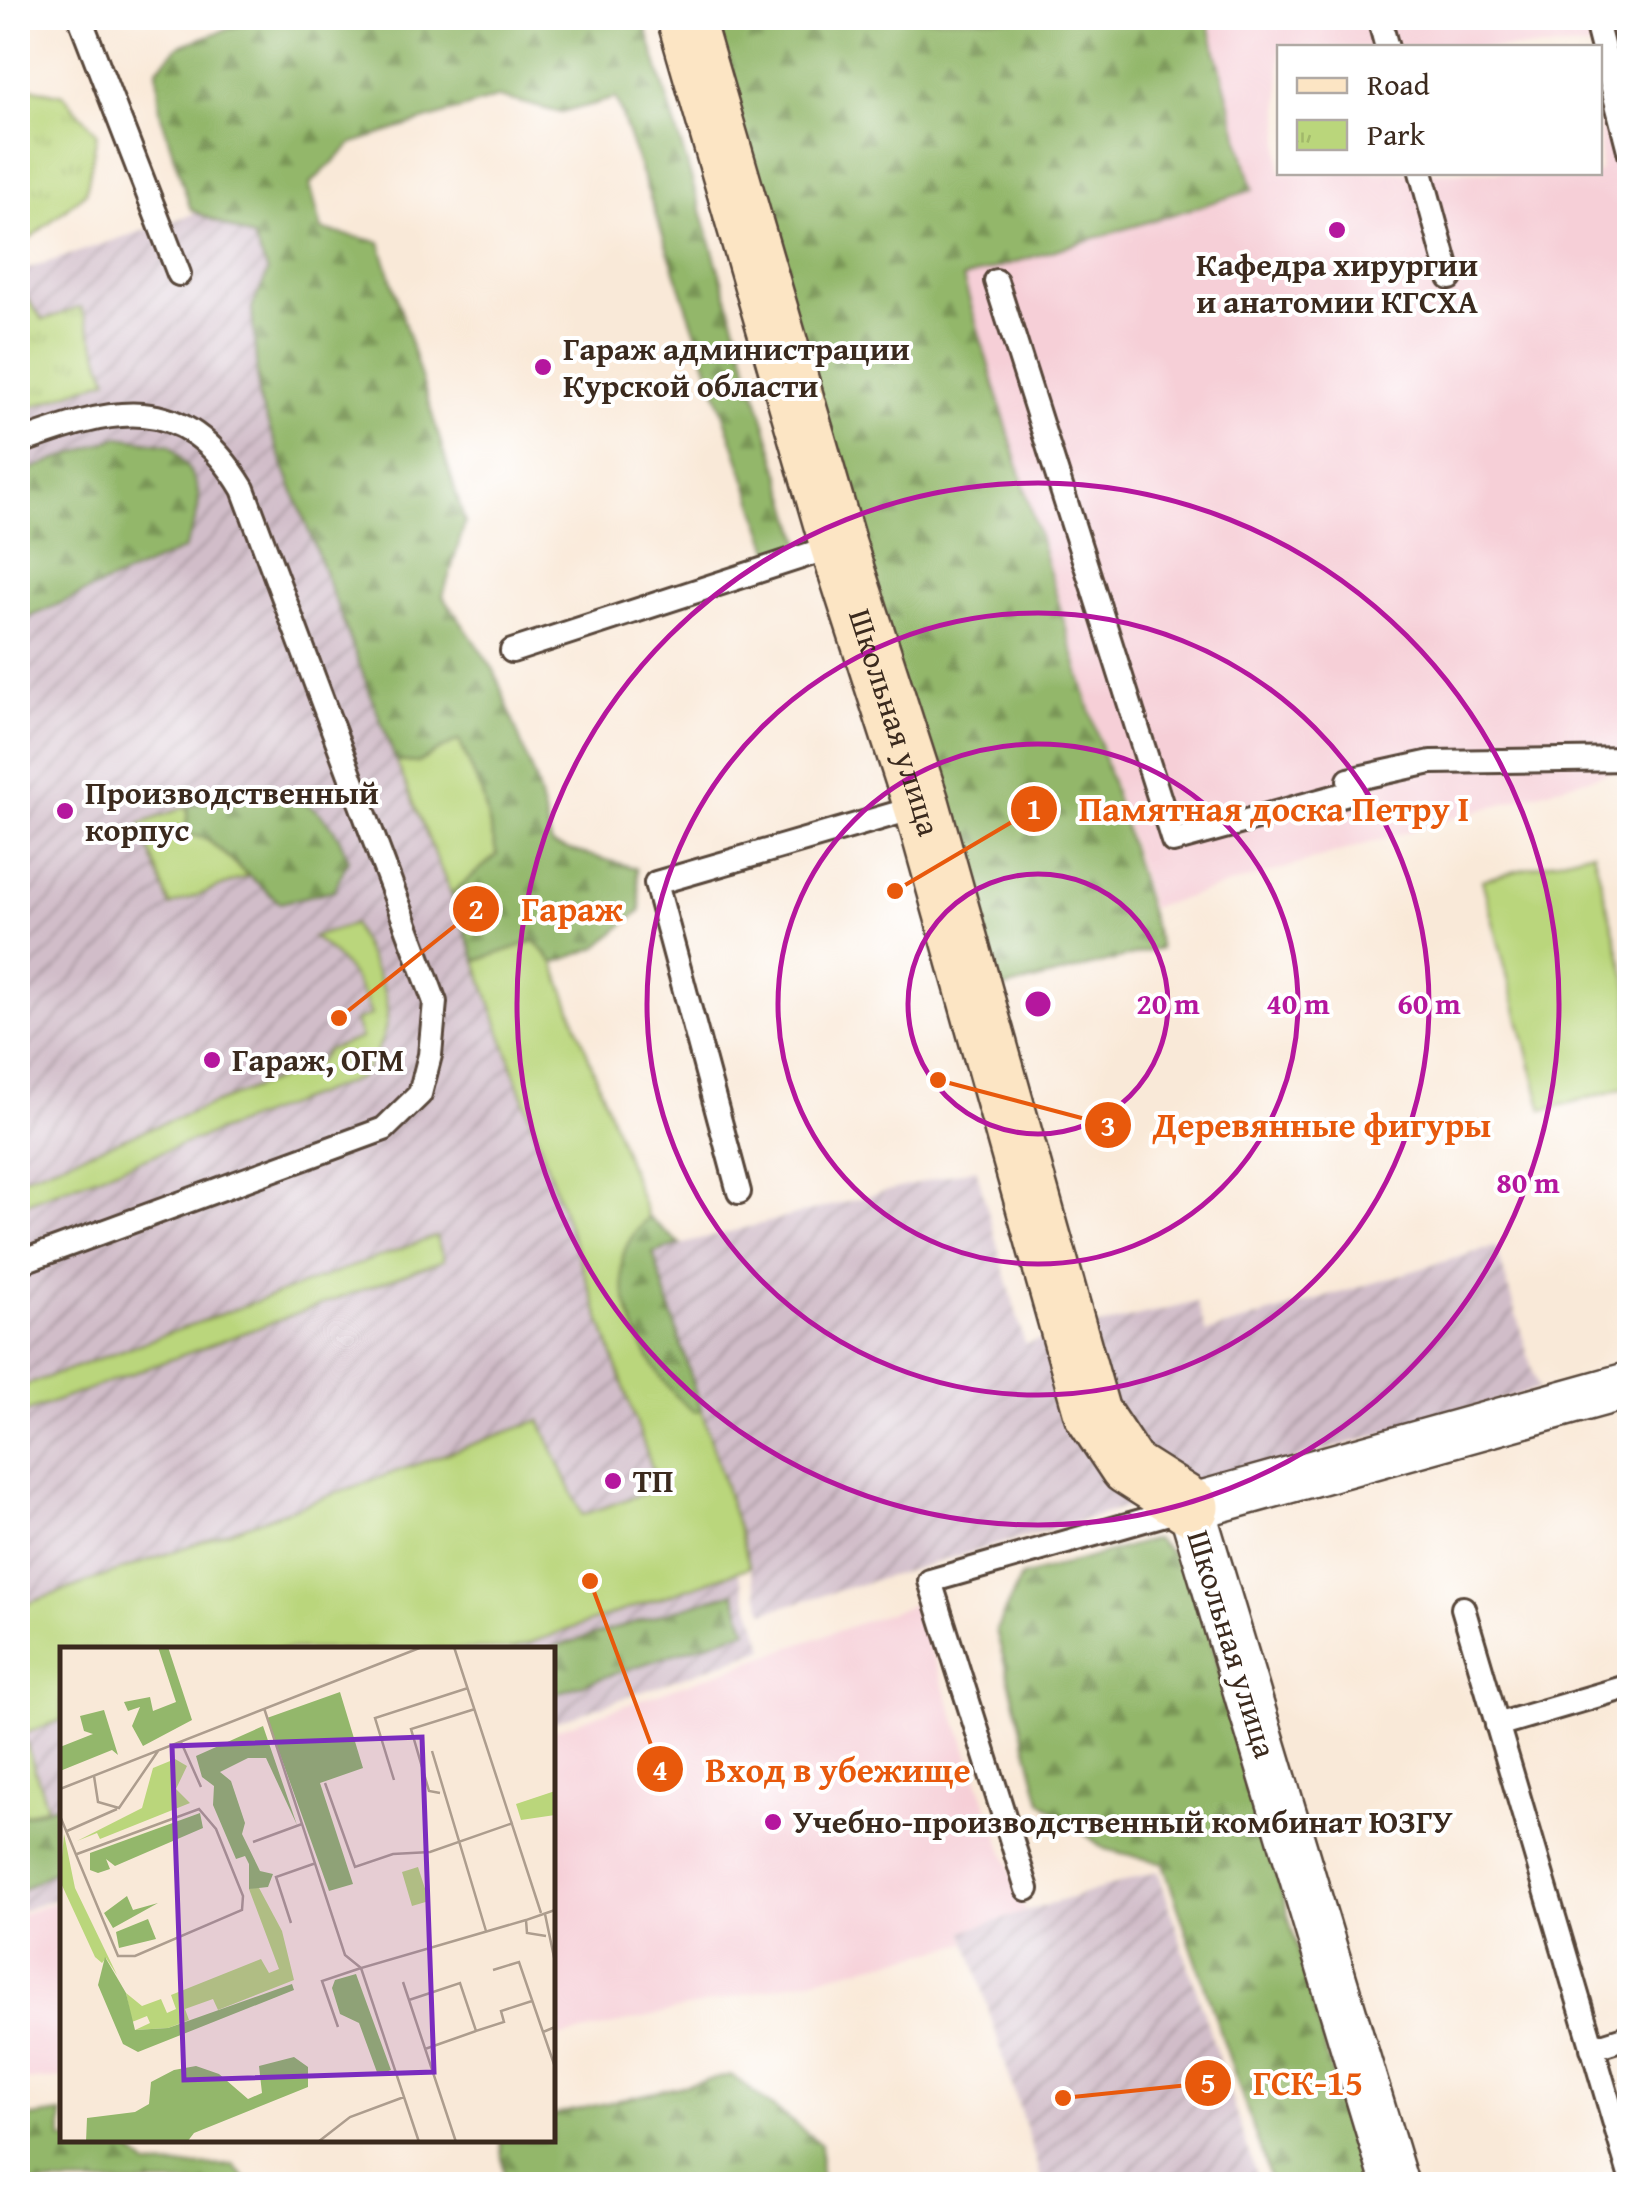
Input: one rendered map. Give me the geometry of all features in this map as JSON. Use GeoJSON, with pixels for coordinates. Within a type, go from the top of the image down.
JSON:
{"type":"FeatureCollection","features":[{"type":"Feature","properties":{"kind":"street","name":"Школьная улица"},"geometry":{"type":"LineString","coordinates":[[685,18],[838,545],[922,806],[1092,1413],[1128,1468],[1191,1506],[1395,2184]]}},
{"type":"Feature","properties":{"kind":"street","name":"Школьная улица"},"geometry":{"type":"LineString","coordinates":[[1191,1506],[1630,1385]]}},
{"type":"Feature","properties":{"kind":"lane"},"geometry":{"type":"LineString","coordinates":[[80,18],[179,274]]}},
{"type":"Feature","properties":{"kind":"lane"},"geometry":{"type":"LineString","coordinates":[[1379,18],[1386,45]]}},
{"type":"Feature","properties":{"kind":"lane"},"geometry":{"type":"LineString","coordinates":[[1595,18],[1602,45]]}},
{"type":"Feature","properties":{"kind":"lane"},"geometry":{"type":"LineString","coordinates":[[1602,45],[1630,154]]}},
{"type":"Feature","properties":{"kind":"lane"},"geometry":{"type":"LineString","coordinates":[[1422,175],[1450,278]]}},
{"type":"Feature","properties":{"kind":"lane"},"geometry":{"type":"LineString","coordinates":[[996,280],[1173,841],[1352,792],[1349,780],[1431,762],[1630,759]]}},
{"type":"Feature","properties":{"kind":"lane"},"geometry":{"type":"LineString","coordinates":[[18,443],[88,417],[140,414],[190,432],[229,466],[243,489],[435,1002],[430,1054],[420,1094],[384,1129],[18,1263]]}},
{"type":"Feature","properties":{"kind":"lane"},"geometry":{"type":"LineString","coordinates":[[512,651],[838,545]]}},
{"type":"Feature","properties":{"kind":"lane"},"geometry":{"type":"LineString","coordinates":[[740,1192],[656,883],[922,806]]}},
{"type":"Feature","properties":{"kind":"lane"},"geometry":{"type":"LineString","coordinates":[[1027,1889],[930,1581],[1191,1506]]}},
{"type":"Feature","properties":{"kind":"lane"},"geometry":{"type":"LineString","coordinates":[[1464,1608],[1630,2175]]}},
{"type":"Feature","properties":{"kind":"lane"},"geometry":{"type":"LineString","coordinates":[[1497,1724],[1630,1686]]}},
{"type":"Feature","properties":{"kind":"lane"},"geometry":{"type":"LineString","coordinates":[[1592,2048],[1630,2036]]}},
{"type":"Feature","properties":{"kind":"shaded area"},"geometry":{"type":"Polygon","coordinates":[[[1207,18],[1629,18],[1629,766],[1151,908],[963,278],[1253,190],[1207,18]]]}},
{"type":"Feature","properties":{"kind":"shaded area"},"geometry":{"type":"Polygon","coordinates":[[[257,193],[765,1648],[555,1722],[555,1647],[60,1647],[60,1897],[18,1912],[18,272],[257,193]]]}},
{"type":"Feature","properties":{"kind":"shaded area"},"geometry":{"type":"Polygon","coordinates":[[[976,1168],[1025,1344],[1197,1302],[1206,1333],[1496,1246],[1538,1389],[764,1612],[653,1252],[976,1168]]]}},
{"type":"Feature","properties":{"kind":"shaded area","name":"Учебно-производственный комбинат ЮЗГУ"},"geometry":{"type":"Polygon","coordinates":[[[914,1604],[1026,1912],[964,1931],[967,1943],[555,2039],[555,1730],[914,1604]]]}},
{"type":"Feature","properties":{"kind":"shaded area"},"geometry":{"type":"Polygon","coordinates":[[[1158,1871],[1259,2184],[1043,2184],[964,1931],[1158,1871]]]}},
{"type":"Feature","properties":{"kind":"shaded area"},"geometry":{"type":"Polygon","coordinates":[[[60,1901],[60,2078],[18,2081],[18,1915],[60,1901]]]}},
{"type":"Feature","properties":{"kind":"green space"},"geometry":{"type":"Polygon","coordinates":[[[259,18],[643,18],[802,546],[771,553],[616,98],[561,113],[499,97],[353,143],[310,184],[322,230],[380,242],[465,523],[443,596],[494,670],[536,783],[552,845],[636,868],[641,910],[598,947],[554,963],[535,941],[476,961],[451,894],[497,855],[482,794],[459,740],[417,763],[396,761],[259,400],[252,308],[268,272],[253,238],[191,210],[160,112],[157,69],[179,46],[259,18]]]}},
{"type":"Feature","properties":{"kind":"green space"},"geometry":{"type":"Polygon","coordinates":[[[684,18],[1207,18],[1253,190],[963,278],[1160,948],[998,990],[684,18]]]}},
{"type":"Feature","properties":{"kind":"green space"},"geometry":{"type":"Polygon","coordinates":[[[18,85],[63,95],[97,133],[86,192],[27,241],[18,271],[18,85]]]}},
{"type":"Feature","properties":{"kind":"green space"},"geometry":{"type":"Polygon","coordinates":[[[18,287],[43,320],[81,307],[108,379],[18,412],[18,287]]]}},
{"type":"Feature","properties":{"kind":"green space"},"geometry":{"type":"Polygon","coordinates":[[[119,437],[170,445],[190,472],[196,483],[198,506],[184,549],[18,622],[18,474],[119,437]]]}},
{"type":"Feature","properties":{"kind":"green space"},"geometry":{"type":"Polygon","coordinates":[[[459,740],[482,794],[497,855],[451,894],[396,761],[417,763],[459,740]]]}},
{"type":"Feature","properties":{"kind":"green space"},"geometry":{"type":"Polygon","coordinates":[[[274,789],[312,807],[337,834],[348,860],[334,890],[280,903],[207,839],[186,834],[188,806],[240,791],[274,789]]]}},
{"type":"Feature","properties":{"kind":"green space"},"geometry":{"type":"Polygon","coordinates":[[[188,806],[186,834],[207,839],[248,876],[170,906],[140,824],[188,806]]]}},
{"type":"Feature","properties":{"kind":"green space"},"geometry":{"type":"Polygon","coordinates":[[[1593,851],[1629,989],[1629,1087],[1543,1110],[1482,880],[1593,851]]]}},
{"type":"Feature","properties":{"kind":"green space"},"geometry":{"type":"Polygon","coordinates":[[[353,924],[381,985],[387,1018],[375,1055],[360,1078],[18,1206],[18,1179],[317,1064],[327,1050],[361,1038],[355,1021],[371,1015],[361,991],[341,962],[313,937],[353,924]]]}},
{"type":"Feature","properties":{"kind":"green space"},"geometry":{"type":"Polygon","coordinates":[[[535,941],[554,963],[648,1217],[680,1244],[653,1253],[750,1567],[518,1647],[60,1647],[60,1721],[23,1734],[47,1806],[18,1817],[18,1607],[540,1420],[582,1515],[659,1488],[476,961],[535,941]]]}},
{"type":"Feature","properties":{"kind":"green space"},"geometry":{"type":"Polygon","coordinates":[[[648,1217],[680,1244],[653,1253],[701,1410],[695,1412],[654,1367],[627,1304],[623,1257],[648,1217]]]}},
{"type":"Feature","properties":{"kind":"green space"},"geometry":{"type":"Polygon","coordinates":[[[436,1236],[444,1260],[18,1415],[18,1388],[436,1236]]]}},
{"type":"Feature","properties":{"kind":"green space"},"geometry":{"type":"Polygon","coordinates":[[[1155,1539],[1192,1571],[1362,2181],[1272,2184],[1163,1863],[1105,1849],[1041,1801],[996,1630],[1021,1577],[1155,1539]]]}},
{"type":"Feature","properties":{"kind":"green space"},"geometry":{"type":"Polygon","coordinates":[[[734,1592],[747,1630],[555,1693],[555,1647],[734,1592]]]}},
{"type":"Feature","properties":{"kind":"green space"},"geometry":{"type":"Polygon","coordinates":[[[60,1804],[60,1867],[18,1892],[18,1817],[60,1804]]]}},
{"type":"Feature","properties":{"kind":"green space"},"geometry":{"type":"Polygon","coordinates":[[[731,2075],[821,2144],[820,2184],[505,2184],[500,2142],[555,2142],[555,2115],[731,2075]]]}},
{"type":"Feature","properties":{"kind":"green space"},"geometry":{"type":"Polygon","coordinates":[[[60,2113],[60,2142],[120,2142],[149,2167],[234,2165],[250,2184],[18,2184],[18,2119],[60,2113]]]}},
{"type":"Feature","properties":{"kind":"place","name":"Кафедра хирургии и анатомии КГСХА"},"geometry":{"type":"Point","coordinates":[1337,230]}},
{"type":"Feature","properties":{"kind":"place","name":"Гараж администрации Курской области"},"geometry":{"type":"Point","coordinates":[543,367]}},
{"type":"Feature","properties":{"kind":"place","name":"Производственный корпус"},"geometry":{"type":"Point","coordinates":[65,811]}},
{"type":"Feature","properties":{"kind":"place","name":"Памятная доска Петру I"},"geometry":{"type":"Point","coordinates":[895,891]}},
{"type":"Feature","properties":{"kind":"place","name":"Гараж"},"geometry":{"type":"Point","coordinates":[339,1018]}},
{"type":"Feature","properties":{"kind":"place","name":"Гараж, ОГМ"},"geometry":{"type":"Point","coordinates":[212,1060]}},
{"type":"Feature","properties":{"kind":"place","name":"Деревянные фигуры"},"geometry":{"type":"Point","coordinates":[938,1080]}},
{"type":"Feature","properties":{"kind":"place","name":"ТП"},"geometry":{"type":"Point","coordinates":[613,1481]}},
{"type":"Feature","properties":{"kind":"place","name":"Вход в убежище"},"geometry":{"type":"Point","coordinates":[590,1581]}},
{"type":"Feature","properties":{"kind":"place","name":"Учебно-производственный комбинат ЮЗГУ"},"geometry":{"type":"Point","coordinates":[773,1822]}},
{"type":"Feature","properties":{"kind":"place","name":"ГСК-15"},"geometry":{"type":"Point","coordinates":[1063,2098]}}]}
